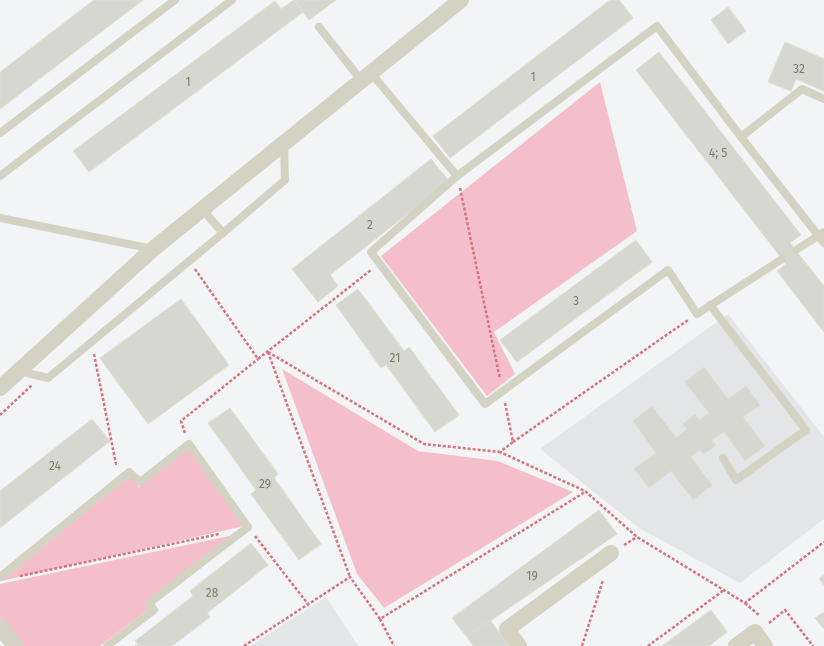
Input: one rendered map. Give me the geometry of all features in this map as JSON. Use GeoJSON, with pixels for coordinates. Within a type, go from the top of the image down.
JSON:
{"type":"FeatureCollection","features":[{"type":"Feature","properties":{"kind":"street"},"geometry":{"type":"LineString","coordinates":[[0,388],[153,249],[460,0]]}},
{"type":"Feature","properties":{"kind":"street"},"geometry":{"type":"LineString","coordinates":[[519,646],[507,629],[611,553]]}},
{"type":"Feature","properties":{"kind":"street"},"geometry":{"type":"LineString","coordinates":[[0,627],[15,646]]}},
{"type":"Feature","properties":{"kind":"street"},"geometry":{"type":"LineString","coordinates":[[736,646],[755,632],[765,646]]}},
{"type":"Feature","properties":{"kind":"lane"},"geometry":{"type":"LineString","coordinates":[[0,133],[175,0]]}},
{"type":"Feature","properties":{"kind":"lane"},"geometry":{"type":"LineString","coordinates":[[0,176],[228,1]]}},
{"type":"Feature","properties":{"kind":"lane"},"geometry":{"type":"LineString","coordinates":[[782,259],[697,314],[668,270],[485,404],[371,252],[457,176],[657,26],[741,137],[821,234],[824,243]]}},
{"type":"Feature","properties":{"kind":"lane"},"geometry":{"type":"LineString","coordinates":[[319,27],[457,176]]}},
{"type":"Feature","properties":{"kind":"lane"},"geometry":{"type":"LineString","coordinates":[[741,137],[802,89],[824,99]]}},
{"type":"Feature","properties":{"kind":"lane"},"geometry":{"type":"LineString","coordinates":[[19,371],[48,378],[285,180],[284,143]]}},
{"type":"Feature","properties":{"kind":"lane"},"geometry":{"type":"LineString","coordinates":[[202,209],[223,232]]}},
{"type":"Feature","properties":{"kind":"lane"},"geometry":{"type":"LineString","coordinates":[[0,218],[153,249]]}},
{"type":"Feature","properties":{"kind":"lane"},"geometry":{"type":"LineString","coordinates":[[796,250],[821,234]]}},
{"type":"Feature","properties":{"kind":"lane"},"geometry":{"type":"LineString","coordinates":[[710,305],[806,430],[736,480],[723,458]]}},
{"type":"Feature","properties":{"kind":"lane"},"geometry":{"type":"LineString","coordinates":[[0,577],[129,472],[140,482],[189,444],[248,527],[149,603],[154,610],[107,646]]}},
{"type":"Feature","properties":{"kind":"path"},"geometry":{"type":"LineString","coordinates":[[457,176],[513,442]]}},
{"type":"Feature","properties":{"kind":"path"},"geometry":{"type":"LineString","coordinates":[[189,261],[258,359]]}},
{"type":"Feature","properties":{"kind":"path"},"geometry":{"type":"LineString","coordinates":[[189,444],[181,421],[379,264]]}},
{"type":"Feature","properties":{"kind":"path"},"geometry":{"type":"LineString","coordinates":[[500,452],[697,314]]}},
{"type":"Feature","properties":{"kind":"path"},"geometry":{"type":"LineString","coordinates":[[91,342],[116,464],[123,465]]}},
{"type":"Feature","properties":{"kind":"path"},"geometry":{"type":"LineString","coordinates":[[268,352],[424,444],[500,452],[585,491],[637,537],[745,603],[768,624],[785,610],[813,646]]}},
{"type":"Feature","properties":{"kind":"path"},"geometry":{"type":"LineString","coordinates":[[268,352],[350,577],[380,619],[394,646]]}},
{"type":"Feature","properties":{"kind":"path"},"geometry":{"type":"LineString","coordinates":[[0,415],[42,376]]}},
{"type":"Feature","properties":{"kind":"path"},"geometry":{"type":"LineString","coordinates":[[380,619],[585,491]]}},
{"type":"Feature","properties":{"kind":"path"},"geometry":{"type":"LineString","coordinates":[[16,577],[248,527],[308,604]]}},
{"type":"Feature","properties":{"kind":"path"},"geometry":{"type":"LineString","coordinates":[[582,646],[611,553],[637,537]]}},
{"type":"Feature","properties":{"kind":"path"},"geometry":{"type":"LineString","coordinates":[[745,603],[824,542]]}},
{"type":"Feature","properties":{"kind":"path"},"geometry":{"type":"LineString","coordinates":[[244,646],[350,577]]}},
{"type":"Feature","properties":{"kind":"path"},"geometry":{"type":"LineString","coordinates":[[648,646],[724,590]]}},
{"type":"Feature","properties":{"kind":"shaded area"},"geometry":{"type":"Polygon","coordinates":[[[600,82],[637,231],[494,332],[515,374],[487,396],[381,256],[600,82]]]}},
{"type":"Feature","properties":{"kind":"shaded area"},"geometry":{"type":"Polygon","coordinates":[[[728,314],[824,437],[824,519],[740,583],[639,528],[540,449],[728,314]]]}},
{"type":"Feature","properties":{"kind":"shaded area"},"geometry":{"type":"Polygon","coordinates":[[[282,369],[418,451],[498,461],[573,492],[384,608],[357,574],[282,369]]]}},
{"type":"Feature","properties":{"kind":"shaded area"},"geometry":{"type":"Polygon","coordinates":[[[188,445],[244,526],[1,581],[130,476],[139,487],[188,445]]]}},
{"type":"Feature","properties":{"kind":"shaded area"},"geometry":{"type":"Polygon","coordinates":[[[239,534],[145,603],[150,608],[100,646],[22,646],[0,618],[0,584],[239,534]]]}},
{"type":"Feature","properties":{"kind":"shaded area"},"geometry":{"type":"Polygon","coordinates":[[[326,597],[358,646],[251,646],[326,597]]]}},
{"type":"Feature","properties":{"kind":"building"},"geometry":{"type":"Polygon","coordinates":[[[94,0],[143,0],[0,109],[0,72],[94,0]]]}},
{"type":"Feature","properties":{"kind":"building"},"geometry":{"type":"Polygon","coordinates":[[[294,0],[336,0],[309,20],[294,0]]]}},
{"type":"Feature","properties":{"kind":"building"},"geometry":{"type":"Polygon","coordinates":[[[294,0],[303,12],[89,172],[73,151],[275,1],[281,9],[294,0]]]}},
{"type":"Feature","properties":{"kind":"building"},"geometry":{"type":"Polygon","coordinates":[[[610,0],[619,0],[633,18],[450,158],[433,136],[610,0]]]}},
{"type":"Feature","properties":{"kind":"building"},"geometry":{"type":"Polygon","coordinates":[[[728,7],[746,31],[728,44],[711,20],[728,7]]]}},
{"type":"Feature","properties":{"kind":"building"},"geometry":{"type":"Polygon","coordinates":[[[785,42],[824,59],[824,91],[796,79],[791,91],[768,82],[785,42]]]}},
{"type":"Feature","properties":{"kind":"building"},"geometry":{"type":"Polygon","coordinates":[[[659,52],[801,235],[790,243],[824,286],[824,332],[777,271],[786,264],[636,70],[659,52]]]}},
{"type":"Feature","properties":{"kind":"building"},"geometry":{"type":"Polygon","coordinates":[[[431,159],[449,181],[330,275],[338,286],[318,302],[292,269],[431,159]]]}},
{"type":"Feature","properties":{"kind":"building"},"geometry":{"type":"Polygon","coordinates":[[[636,240],[652,262],[517,362],[500,340],[636,240]]]}},
{"type":"Feature","properties":{"kind":"building"},"geometry":{"type":"Polygon","coordinates":[[[358,289],[404,351],[409,347],[459,415],[435,432],[386,365],[381,368],[336,305],[358,289]]]}},
{"type":"Feature","properties":{"kind":"building"},"geometry":{"type":"Polygon","coordinates":[[[181,299],[229,365],[148,424],[100,358],[181,299]]]}},
{"type":"Feature","properties":{"kind":"building"},"geometry":{"type":"Polygon","coordinates":[[[704,367],[728,399],[746,386],[760,405],[743,417],[765,446],[745,461],[724,432],[712,440],[716,445],[704,454],[700,450],[691,457],[712,485],[693,500],[671,471],[649,488],[634,469],[656,453],[633,421],[652,406],[676,438],[687,429],[683,424],[695,414],[699,420],[709,413],[685,382],[704,367]]]}},
{"type":"Feature","properties":{"kind":"building"},"geometry":{"type":"Polygon","coordinates":[[[230,408],[278,474],[274,478],[321,544],[299,560],[251,494],[256,490],[208,423],[230,408]]]}},
{"type":"Feature","properties":{"kind":"building"},"geometry":{"type":"Polygon","coordinates":[[[92,419],[110,441],[0,528],[0,491],[92,419]]]}},
{"type":"Feature","properties":{"kind":"building"},"geometry":{"type":"Polygon","coordinates":[[[599,510],[617,534],[467,637],[452,618],[599,510]]]}},
{"type":"Feature","properties":{"kind":"building"},"geometry":{"type":"Polygon","coordinates":[[[251,543],[268,565],[207,613],[210,617],[172,646],[135,646],[138,644],[135,641],[193,596],[190,591],[251,543]]]}},
{"type":"Feature","properties":{"kind":"building"},"geometry":{"type":"Polygon","coordinates":[[[824,575],[824,585],[819,579],[824,575]]]}},
{"type":"Feature","properties":{"kind":"building"},"geometry":{"type":"Polygon","coordinates":[[[711,610],[727,632],[709,646],[662,646],[711,610]]]}},
{"type":"Feature","properties":{"kind":"building"},"geometry":{"type":"Polygon","coordinates":[[[824,612],[824,629],[815,618],[824,612]]]}},
{"type":"Feature","properties":{"kind":"building"},"geometry":{"type":"Polygon","coordinates":[[[490,620],[509,646],[473,646],[467,637],[490,620]]]}}]}
